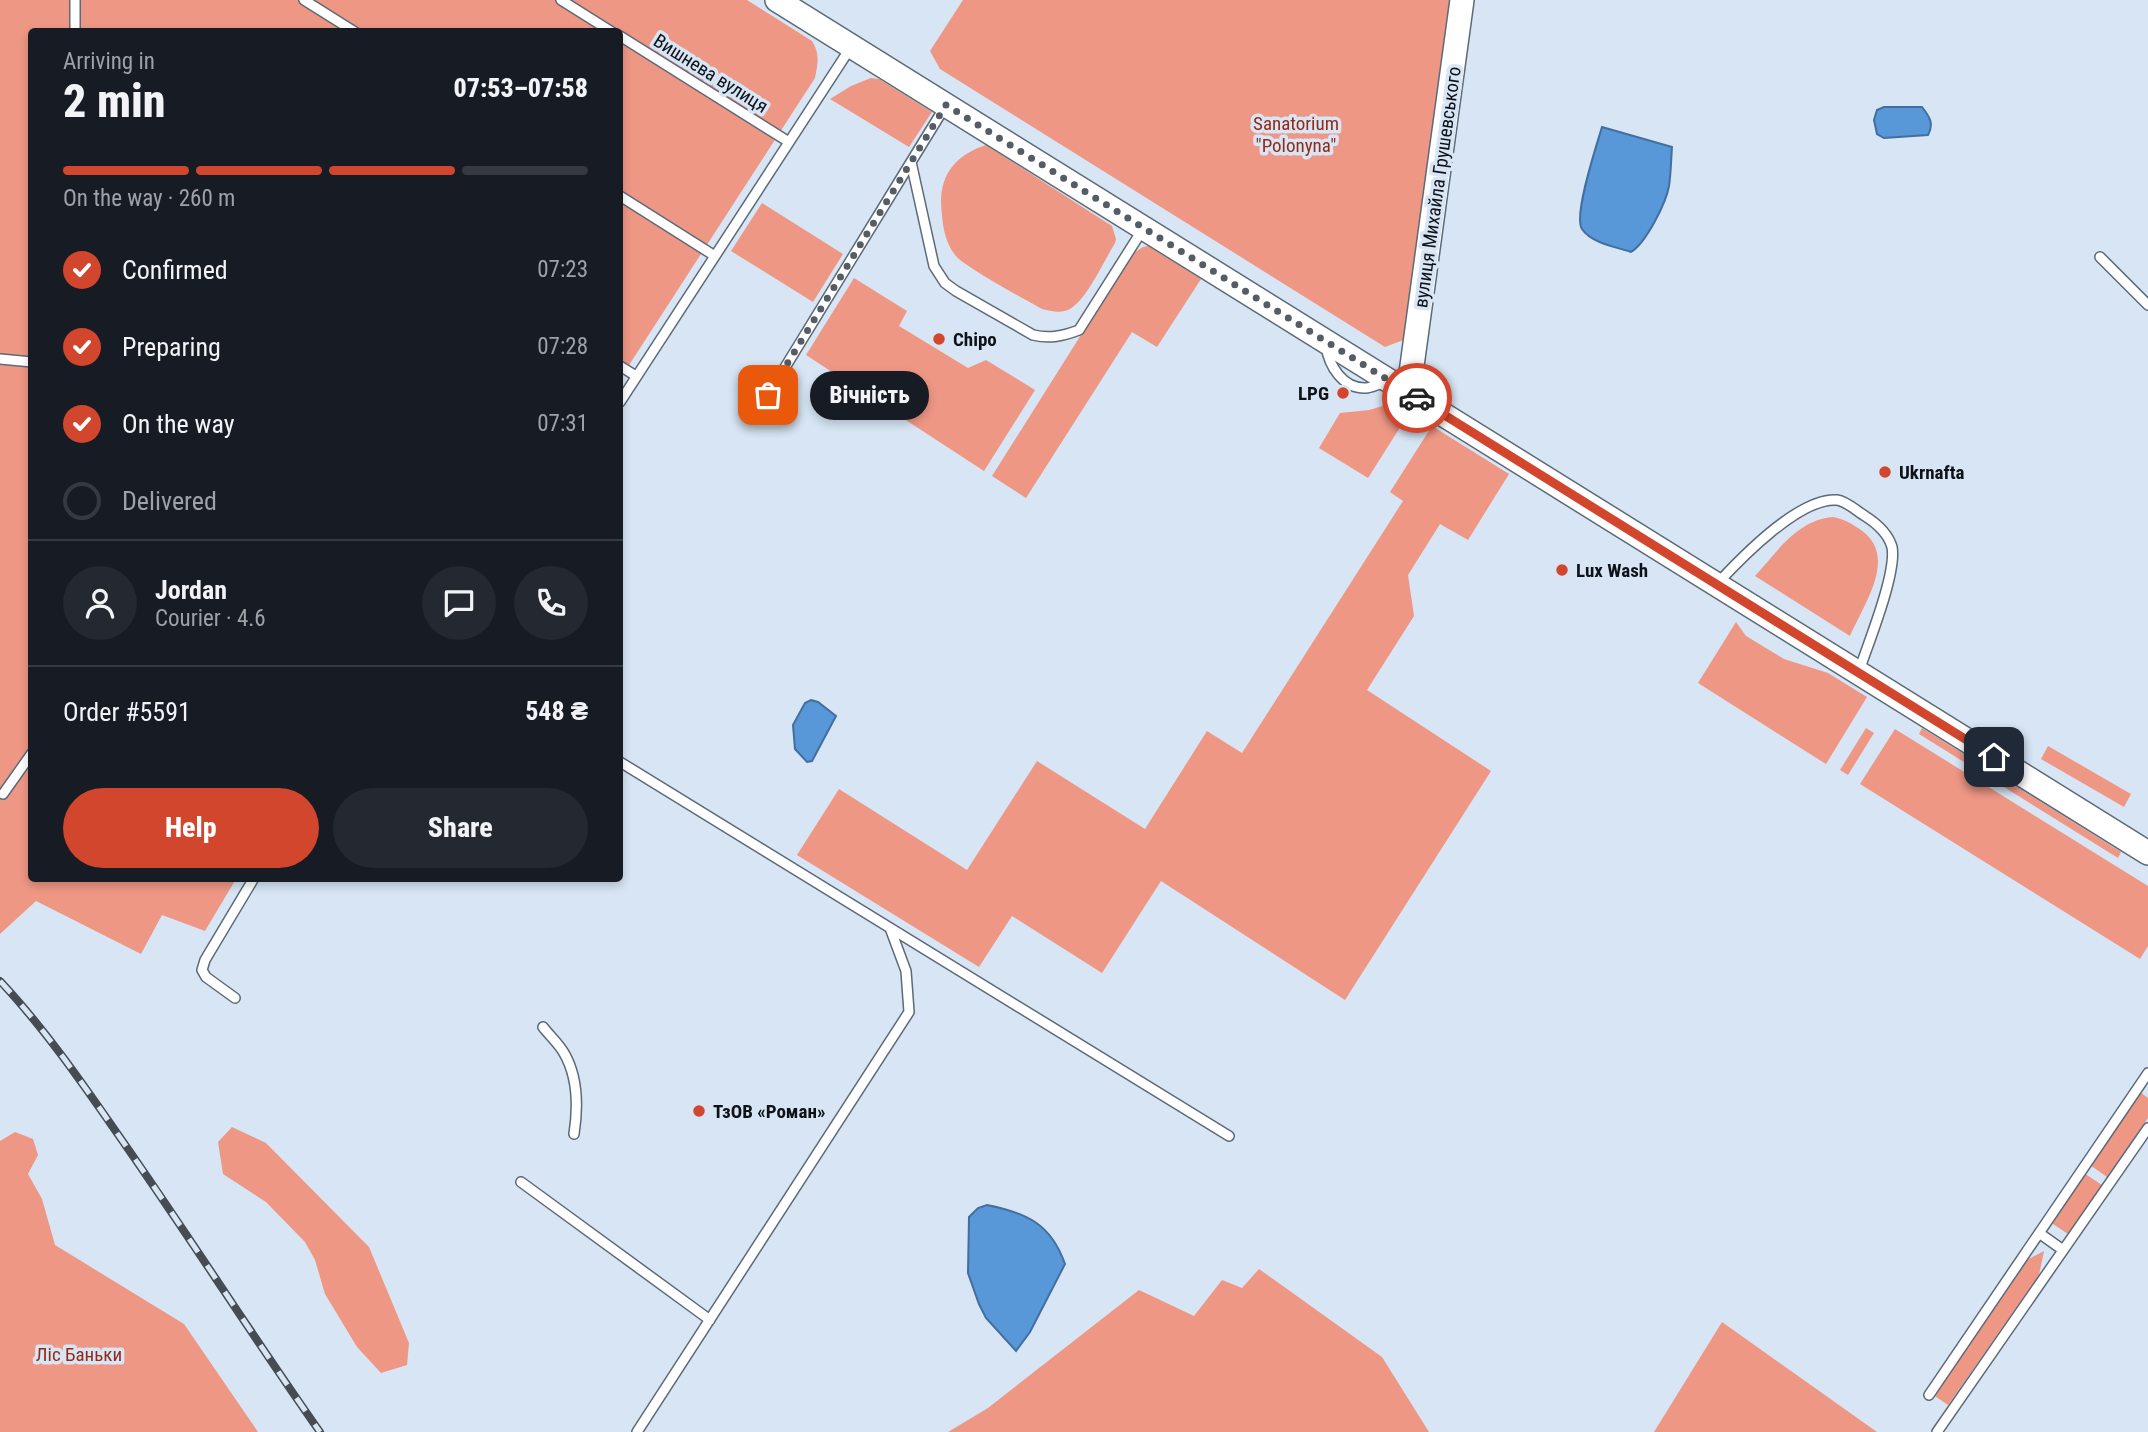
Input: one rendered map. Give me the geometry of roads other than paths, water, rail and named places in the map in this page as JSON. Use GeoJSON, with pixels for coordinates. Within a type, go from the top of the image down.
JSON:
{"type":"FeatureCollection","features":[{"type":"Feature","properties":{"kind":"street"},"geometry":{"type":"LineString","coordinates":[[777,0],[1326,341],[1403,382],[1717,585],[2148,853]]}},
{"type":"Feature","properties":{"kind":"street","name":"вулиця Михайла Грушевського"},"geometry":{"type":"LineString","coordinates":[[1403,382],[1462,0]]}},
{"type":"Feature","properties":{"kind":"lane"},"geometry":{"type":"LineString","coordinates":[[75,0],[76,28]]}},
{"type":"Feature","properties":{"kind":"lane"},"geometry":{"type":"LineString","coordinates":[[304,0],[349,28]]}},
{"type":"Feature","properties":{"kind":"lane"},"geometry":{"type":"LineString","coordinates":[[561,0],[606,28]]}},
{"type":"Feature","properties":{"kind":"lane","name":"Вишнева вулиця"},"geometry":{"type":"LineString","coordinates":[[623,38],[786,140]]}},
{"type":"Feature","properties":{"kind":"lane"},"geometry":{"type":"LineString","coordinates":[[623,396],[634,375],[786,140],[852,46]]}},
{"type":"Feature","properties":{"kind":"lane"},"geometry":{"type":"LineString","coordinates":[[754,418],[946,105]]}},
{"type":"Feature","properties":{"kind":"lane"},"geometry":{"type":"LineString","coordinates":[[911,162],[934,266],[939,275],[956,291],[1041,337],[1065,335],[1079,330],[1144,228]]}},
{"type":"Feature","properties":{"kind":"lane"},"geometry":{"type":"LineString","coordinates":[[623,198],[712,254]]}},
{"type":"Feature","properties":{"kind":"lane"},"geometry":{"type":"LineString","coordinates":[[2100,257],[2148,305]]}},
{"type":"Feature","properties":{"kind":"lane"},"geometry":{"type":"LineString","coordinates":[[0,359],[28,362]]}},
{"type":"Feature","properties":{"kind":"lane"},"geometry":{"type":"LineString","coordinates":[[623,368],[634,375]]}},
{"type":"Feature","properties":{"kind":"lane"},"geometry":{"type":"LineString","coordinates":[[1717,585],[1761,540],[1810,505],[1825,500],[1840,500],[1880,526],[1892,547],[1890,573],[1858,673]]}},
{"type":"Feature","properties":{"kind":"lane"},"geometry":{"type":"LineString","coordinates":[[3,794],[28,759]]}},
{"type":"Feature","properties":{"kind":"lane"},"geometry":{"type":"LineString","coordinates":[[623,764],[1229,1136]]}},
{"type":"Feature","properties":{"kind":"lane"},"geometry":{"type":"LineString","coordinates":[[235,998],[206,978],[202,970],[205,960],[252,882]]}},
{"type":"Feature","properties":{"kind":"lane"},"geometry":{"type":"LineString","coordinates":[[637,1432],[909,1012],[906,971],[890,928]]}},
{"type":"Feature","properties":{"kind":"lane"},"geometry":{"type":"LineString","coordinates":[[543,1027],[564,1054],[572,1075],[577,1104],[574,1135]]}},
{"type":"Feature","properties":{"kind":"lane"},"geometry":{"type":"LineString","coordinates":[[1928,1395],[2148,1073]]}},
{"type":"Feature","properties":{"kind":"lane"},"geometry":{"type":"LineString","coordinates":[[1937,1432],[2148,1128]]}},
{"type":"Feature","properties":{"kind":"lane"},"geometry":{"type":"LineString","coordinates":[[521,1182],[710,1320]]}},
{"type":"Feature","properties":{"kind":"lane"},"geometry":{"type":"LineString","coordinates":[[2039,1233],[2063,1250]]}},
{"type":"Feature","properties":{"kind":"water"},"geometry":{"type":"Polygon","coordinates":[[[1884,107],[1922,107],[1930,121],[1928,135],[1884,138],[1877,134],[1874,120],[1877,110],[1884,107]]]}},
{"type":"Feature","properties":{"kind":"water"},"geometry":{"type":"Polygon","coordinates":[[[1602,127],[1672,147],[1669,186],[1664,202],[1649,232],[1631,252],[1591,238],[1582,229],[1580,222],[1587,180],[1602,127]]]}},
{"type":"Feature","properties":{"kind":"water"},"geometry":{"type":"Polygon","coordinates":[[[811,700],[836,716],[812,761],[807,762],[795,749],[793,725],[805,703],[811,700]]]}},
{"type":"Feature","properties":{"kind":"water"},"geometry":{"type":"Polygon","coordinates":[[[987,1205],[1014,1212],[1036,1222],[1053,1239],[1065,1264],[1030,1332],[1016,1351],[986,1318],[968,1273],[969,1217],[978,1208],[987,1205]]]}},
{"type":"Feature","properties":{"kind":"railway"},"geometry":{"type":"LineString","coordinates":[[0,981],[34,1020],[81,1082],[320,1432]]}},
{"type":"Feature","properties":{"kind":"place","name":"Chipo"},"geometry":{"type":"Point","coordinates":[939,339]}},
{"type":"Feature","properties":{"kind":"place","name":"LPG"},"geometry":{"type":"Point","coordinates":[1343,393]}},
{"type":"Feature","properties":{"kind":"place","name":"Вічність"},"geometry":{"type":"Point","coordinates":[768,395]}},
{"type":"Feature","properties":{"kind":"place","name":"Ukrnafta"},"geometry":{"type":"Point","coordinates":[1885,472]}},
{"type":"Feature","properties":{"kind":"place","name":"Lux Wash"},"geometry":{"type":"Point","coordinates":[1562,570]}},
{"type":"Feature","properties":{"kind":"place","name":"ТзОВ «Роман»"},"geometry":{"type":"Point","coordinates":[699,1111]}},
{"type":"Feature","properties":{"kind":"park label","name":"Sanatorium \"Polonyna\""},"geometry":{"type":"Point","coordinates":[1296,134]}},
{"type":"Feature","properties":{"kind":"park label","name":"Ліс Баньки"},"geometry":{"type":"Point","coordinates":[79,1354]}}]}
